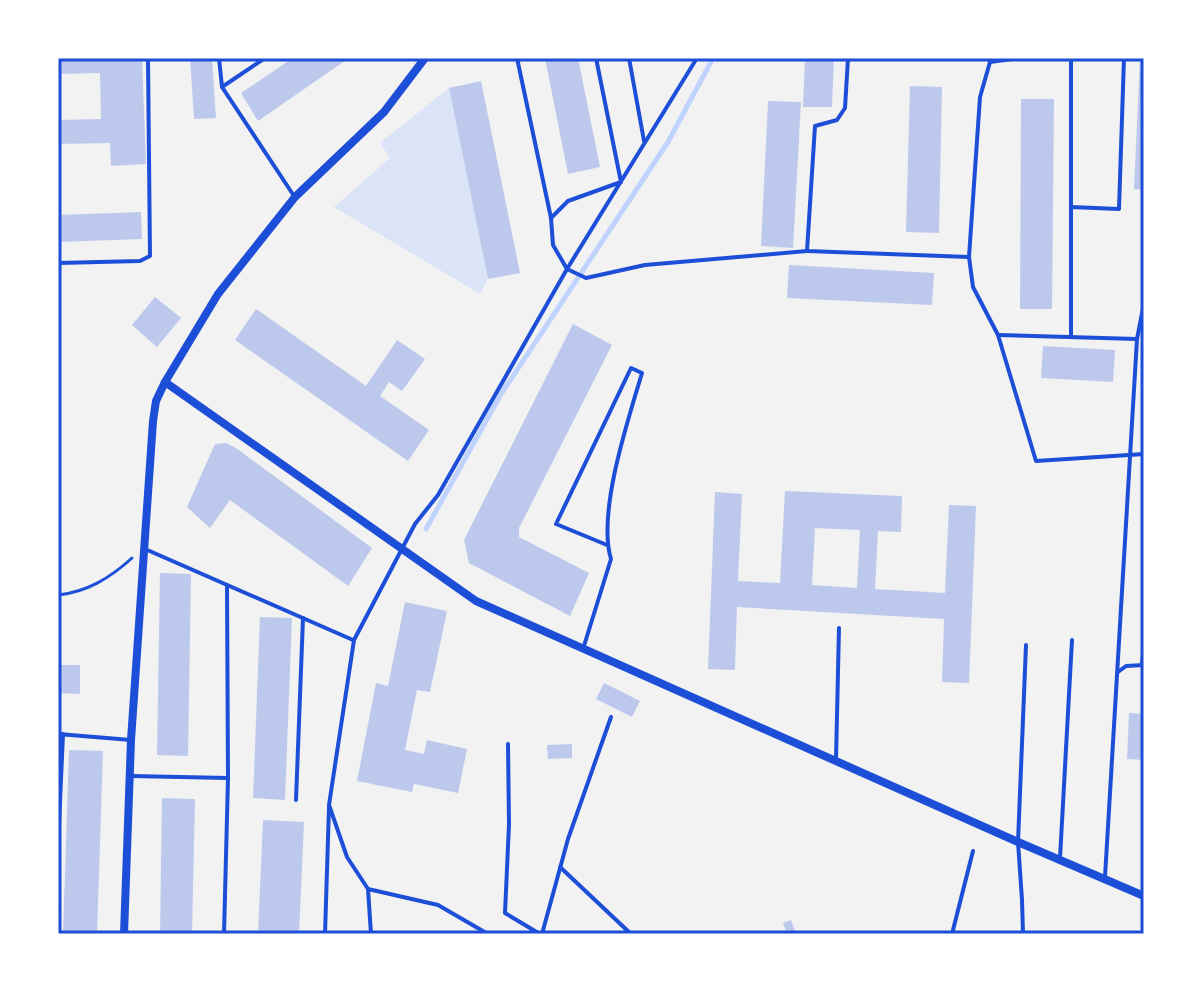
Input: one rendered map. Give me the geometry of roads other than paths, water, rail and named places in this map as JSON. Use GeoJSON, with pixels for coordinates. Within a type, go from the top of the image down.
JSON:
{"type":"FeatureCollection","features":[{"type":"Feature","properties":{"kind":"street"},"geometry":{"type":"LineString","coordinates":[[124,934],[131,740],[156,401],[218,294],[295,197],[384,112],[425,58]]}},
{"type":"Feature","properties":{"kind":"street"},"geometry":{"type":"LineString","coordinates":[[165,382],[476,601],[1144,896]]}},
{"type":"Feature","properties":{"kind":"lane"},"geometry":{"type":"LineString","coordinates":[[58,263],[140,261],[150,256],[148,58]]}},
{"type":"Feature","properties":{"kind":"lane"},"geometry":{"type":"LineString","coordinates":[[219,58],[222,87],[295,197]]}},
{"type":"Feature","properties":{"kind":"lane"},"geometry":{"type":"LineString","coordinates":[[222,87],[265,58]]}},
{"type":"Feature","properties":{"kind":"lane"},"geometry":{"type":"LineString","coordinates":[[517,58],[551,218],[553,245],[567,269],[586,278],[645,265],[807,251],[969,257]]}},
{"type":"Feature","properties":{"kind":"lane"},"geometry":{"type":"LineString","coordinates":[[596,58],[621,182]]}},
{"type":"Feature","properties":{"kind":"lane"},"geometry":{"type":"LineString","coordinates":[[629,58],[645,143]]}},
{"type":"Feature","properties":{"kind":"lane"},"geometry":{"type":"LineString","coordinates":[[325,934],[329,805],[354,640],[415,524],[438,495],[567,269],[697,58]]}},
{"type":"Feature","properties":{"kind":"lane"},"geometry":{"type":"LineString","coordinates":[[807,251],[815,126],[837,120],[845,108],[848,58]]}},
{"type":"Feature","properties":{"kind":"lane"},"geometry":{"type":"LineString","coordinates":[[1020,58],[989,60],[980,97],[969,257],[973,287],[998,335],[1036,461],[1144,454]]}},
{"type":"Feature","properties":{"kind":"lane"},"geometry":{"type":"LineString","coordinates":[[1071,58],[1071,336]]}},
{"type":"Feature","properties":{"kind":"lane"},"geometry":{"type":"LineString","coordinates":[[1071,207],[1119,209],[1124,58]]}},
{"type":"Feature","properties":{"kind":"lane"},"geometry":{"type":"LineString","coordinates":[[551,218],[568,201],[621,182]]}},
{"type":"Feature","properties":{"kind":"lane"},"geometry":{"type":"LineString","coordinates":[[1105,879],[1137,339],[1144,303]]}},
{"type":"Feature","properties":{"kind":"lane"},"geometry":{"type":"LineString","coordinates":[[998,335],[1137,339]]}},
{"type":"Feature","properties":{"kind":"lane"},"geometry":{"type":"LineString","coordinates":[[583,649],[611,559],[607,545],[607,519],[619,454],[642,373],[631,368],[556,524],[607,545]]}},
{"type":"Feature","properties":{"kind":"lane"},"geometry":{"type":"LineString","coordinates":[[143,548],[354,640]]}},
{"type":"Feature","properties":{"kind":"lane"},"geometry":{"type":"LineString","coordinates":[[224,934],[228,778],[227,585]]}},
{"type":"Feature","properties":{"kind":"lane"},"geometry":{"type":"LineString","coordinates":[[296,800],[303,618]]}},
{"type":"Feature","properties":{"kind":"lane"},"geometry":{"type":"LineString","coordinates":[[836,761],[839,628]]}},
{"type":"Feature","properties":{"kind":"lane"},"geometry":{"type":"LineString","coordinates":[[1060,861],[1072,640]]}},
{"type":"Feature","properties":{"kind":"lane"},"geometry":{"type":"LineString","coordinates":[[1118,672],[1126,666],[1143,665],[1144,641]]}},
{"type":"Feature","properties":{"kind":"lane"},"geometry":{"type":"LineString","coordinates":[[1023,934],[1018,842],[1026,645]]}},
{"type":"Feature","properties":{"kind":"lane"},"geometry":{"type":"LineString","coordinates":[[508,744],[509,824],[505,913],[541,934],[560,867],[611,717]]}},
{"type":"Feature","properties":{"kind":"lane"},"geometry":{"type":"LineString","coordinates":[[58,847],[61,734],[131,740]]}},
{"type":"Feature","properties":{"kind":"lane"},"geometry":{"type":"LineString","coordinates":[[130,776],[228,778]]}},
{"type":"Feature","properties":{"kind":"lane"},"geometry":{"type":"LineString","coordinates":[[329,805],[347,857],[368,889],[371,934]]}},
{"type":"Feature","properties":{"kind":"lane"},"geometry":{"type":"LineString","coordinates":[[952,934],[973,851]]}},
{"type":"Feature","properties":{"kind":"lane"},"geometry":{"type":"LineString","coordinates":[[560,867],[631,934]]}},
{"type":"Feature","properties":{"kind":"lane"},"geometry":{"type":"LineString","coordinates":[[368,889],[438,905],[488,934]]}},
{"type":"Feature","properties":{"kind":"waterway"},"geometry":{"type":"LineString","coordinates":[[426,529],[501,394],[668,142],[713,58]]}}]}
